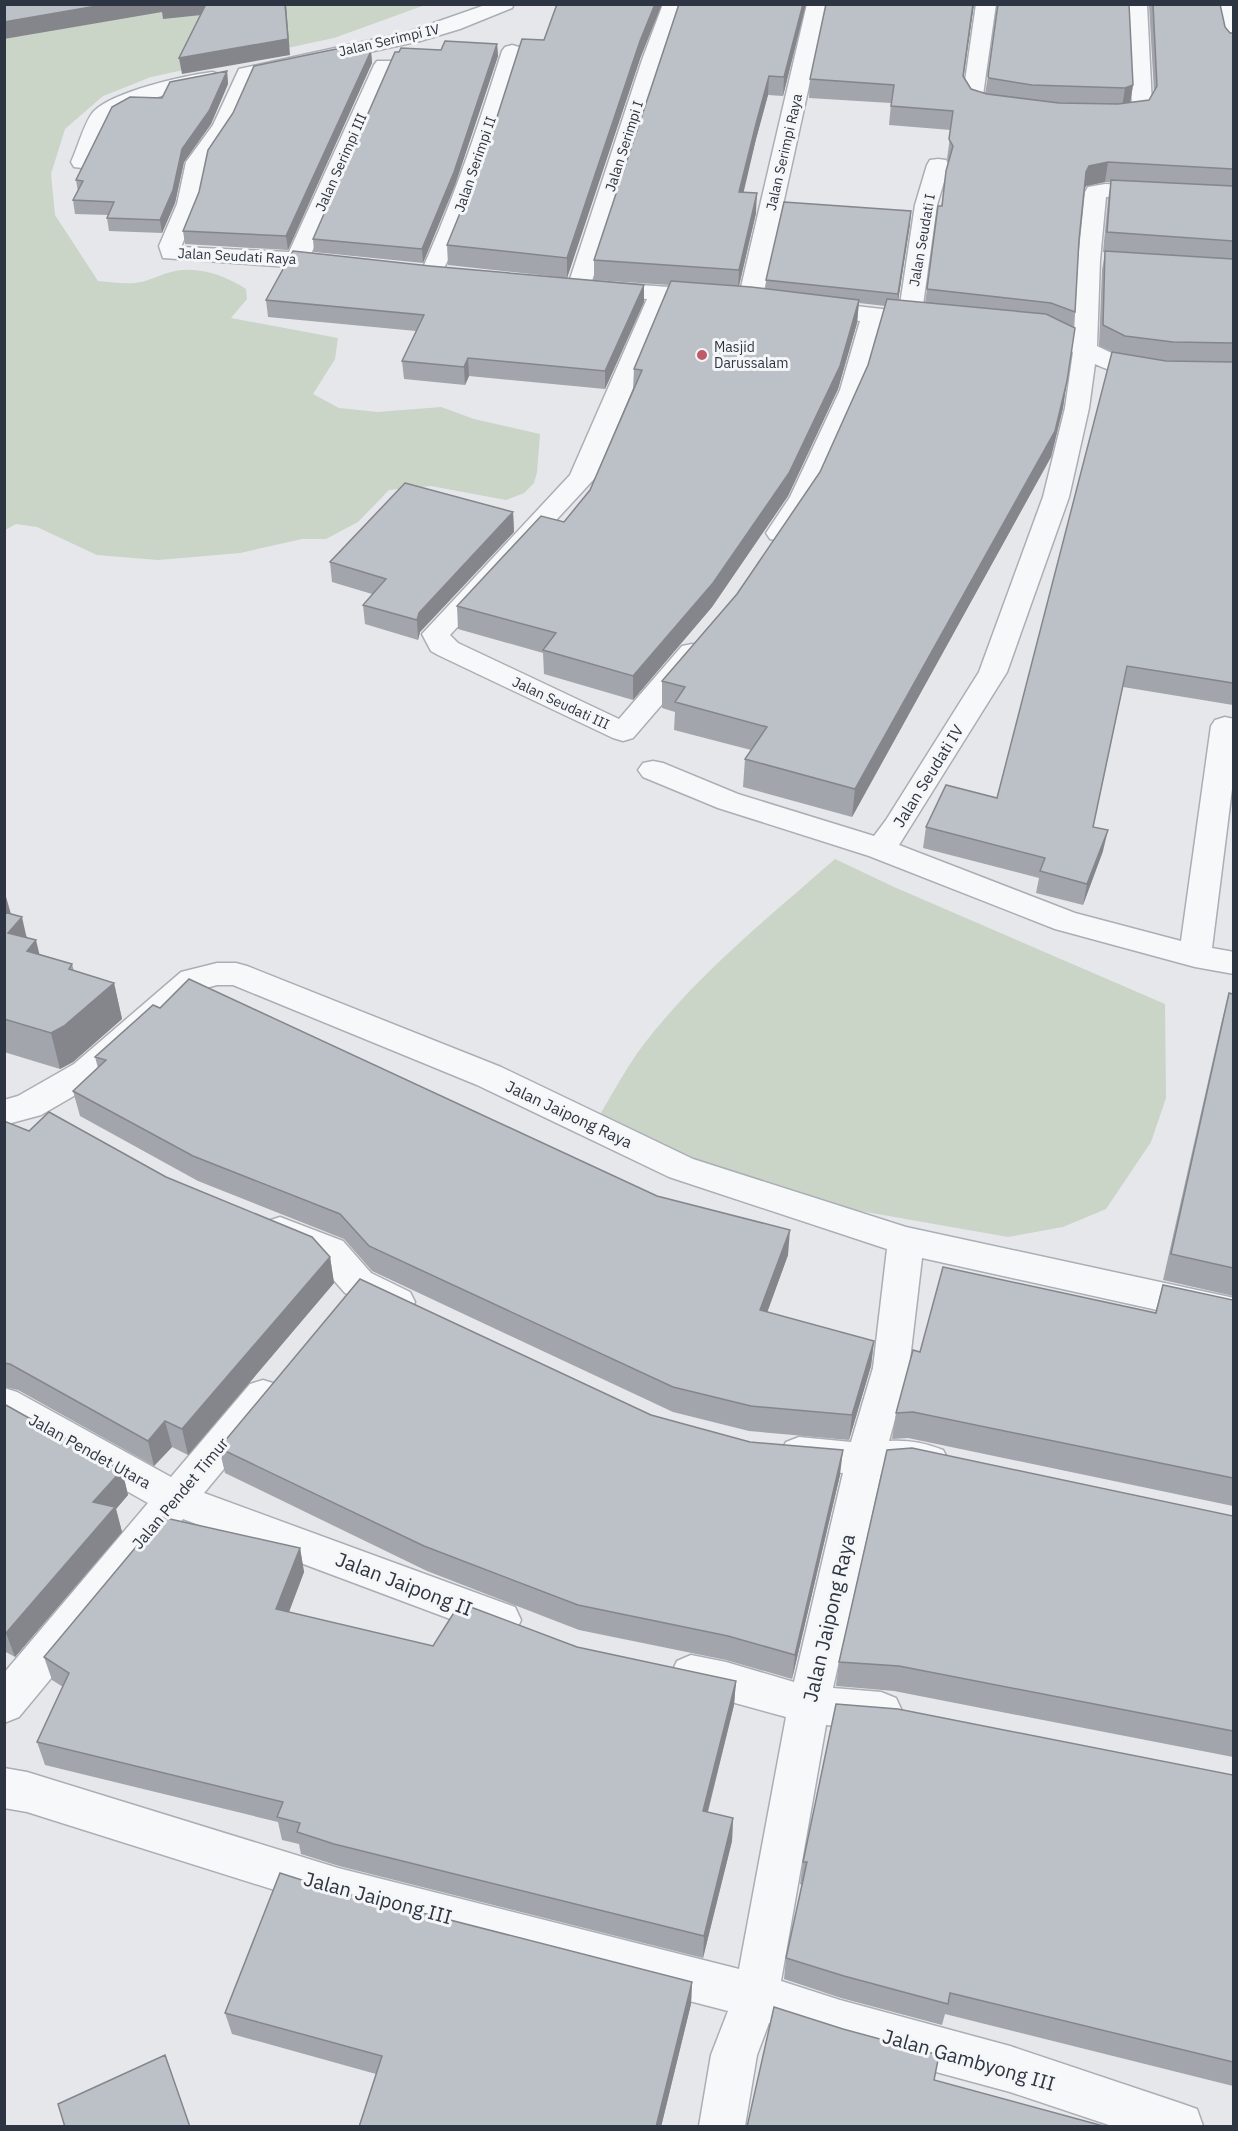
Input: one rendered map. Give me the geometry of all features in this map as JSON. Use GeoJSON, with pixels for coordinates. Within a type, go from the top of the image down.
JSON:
{"type":"FeatureCollection","features":[{"type":"Feature","properties":{"kind":"street","name":"Jalan Serimpi IV"},"geometry":{"type":"LineString","coordinates":[[82,162],[102,115],[132,99],[179,83],[246,73],[283,62],[402,40],[460,23],[505,4]]}},
{"type":"Feature","properties":{"kind":"street","name":"Jalan Serimpi I"},"geometry":{"type":"LineString","coordinates":[[661,294],[567,287],[644,87],[673,4]]}},
{"type":"Feature","properties":{"kind":"street","name":"Jalan Serimpi Raya"},"geometry":{"type":"LineString","coordinates":[[772,303],[817,4]]}},
{"type":"Feature","properties":{"kind":"street"},"geometry":{"type":"LineString","coordinates":[[986,4],[974,95],[978,103],[990,108],[1021,110]]}},
{"type":"Feature","properties":{"kind":"street"},"geometry":{"type":"LineString","coordinates":[[1088,113],[1122,115],[1138,113],[1142,105],[1137,4]]}},
{"type":"Feature","properties":{"kind":"street"},"geometry":{"type":"LineString","coordinates":[[1223,4],[1233,45]]}},
{"type":"Feature","properties":{"kind":"street","name":"Jalan Serimpi II"},"geometry":{"type":"LineString","coordinates":[[432,274],[454,224],[483,145],[512,51]]}},
{"type":"Feature","properties":{"kind":"street","name":"Jalan Serimpi III"},"geometry":{"type":"LineString","coordinates":[[297,259],[344,159],[384,65]]}},
{"type":"Feature","properties":{"kind":"street","name":"Jalan Seudati Raya"},"geometry":{"type":"LineString","coordinates":[[246,73],[223,125],[197,162],[188,204],[170,246],[171,253],[297,259],[349,265]]}},
{"type":"Feature","properties":{"kind":"street","name":"Jalan Seudati I"},"geometry":{"type":"LineString","coordinates":[[910,317],[926,205],[938,165]]}},
{"type":"Feature","properties":{"kind":"street","name":"Jalan Seudati IV"},"geometry":{"type":"LineString","coordinates":[[880,849],[897,827],[993,672],[1056,497],[1077,408],[1100,260],[1096,192],[1105,190],[1233,197]]}},
{"type":"Feature","properties":{"kind":"street"},"geometry":{"type":"LineString","coordinates":[[661,294],[772,303],[873,316],[945,321]]}},
{"type":"Feature","properties":{"kind":"street","name":"Jalan Seudati III"},"geometry":{"type":"LineString","coordinates":[[661,294],[582,478],[436,634],[441,645],[448,649],[623,732],[710,632]]}},
{"type":"Feature","properties":{"kind":"street"},"geometry":{"type":"LineString","coordinates":[[764,556],[803,497],[823,454],[852,390],[873,316]]}},
{"type":"Feature","properties":{"kind":"street"},"geometry":{"type":"LineString","coordinates":[[1014,328],[1048,332],[1116,365],[1125,367],[1233,373]]}},
{"type":"Feature","properties":{"kind":"street"},"geometry":{"type":"LineString","coordinates":[[1195,957],[1225,726]]}},
{"type":"Feature","properties":{"kind":"street"},"geometry":{"type":"LineString","coordinates":[[654,770],[728,801],[880,849],[1066,921],[1195,957],[1233,963]]}},
{"type":"Feature","properties":{"kind":"street","name":"Jalan Jaipong Raya"},"geometry":{"type":"LineString","coordinates":[[17,1109],[86,1073],[192,980],[217,974],[236,974],[489,1076],[681,1168],[906,1241],[1233,1313]]}},
{"type":"Feature","properties":{"kind":"street"},"geometry":{"type":"LineString","coordinates":[[17,1109],[60,1123]]}},
{"type":"Feature","properties":{"kind":"street"},"geometry":{"type":"LineString","coordinates":[[247,1218],[330,1251],[347,1297],[422,1313]]}},
{"type":"Feature","properties":{"kind":"street","name":"Jalan Jaipong Raya"},"geometry":{"type":"LineString","coordinates":[[722,2127],[734,2055],[756,1996],[809,1705],[865,1459],[891,1368],[906,1241]]}},
{"type":"Feature","properties":{"kind":"street","name":"Jalan Pendet Timur"},"geometry":{"type":"LineString","coordinates":[[5,1704],[282,1373]]}},
{"type":"Feature","properties":{"kind":"street","name":"Jalan Pendet Utara"},"geometry":{"type":"LineString","coordinates":[[4,1403],[175,1499]]}},
{"type":"Feature","properties":{"kind":"street"},"geometry":{"type":"LineString","coordinates":[[772,1451],[865,1459],[908,1456],[966,1468]]}},
{"type":"Feature","properties":{"kind":"street","name":"Jalan Jaipong II"},"geometry":{"type":"LineString","coordinates":[[175,1499],[533,1633]]}},
{"type":"Feature","properties":{"kind":"street"},"geometry":{"type":"LineString","coordinates":[[657,1666],[726,1681],[809,1705],[916,1717]]}},
{"type":"Feature","properties":{"kind":"street","name":"Jalan Jaipong III"},"geometry":{"type":"LineString","coordinates":[[4,1788],[27,1792],[338,1889],[756,1996]]}},
{"type":"Feature","properties":{"kind":"street","name":"Jalan Gambyong III"},"geometry":{"type":"LineString","coordinates":[[756,1996],[840,2023],[1010,2069],[1180,2127]]}},
{"type":"Feature","properties":{"kind":"shaded area"},"geometry":{"type":"Polygon","coordinates":[[[5,5],[425,5],[334,38],[151,77],[103,96],[65,129],[51,174],[55,215],[98,281],[135,283],[181,270],[210,273],[229,279],[246,289],[247,299],[231,318],[338,338],[335,359],[313,394],[339,408],[378,412],[441,407],[474,419],[540,434],[534,483],[524,493],[506,500],[431,486],[389,490],[358,522],[326,539],[302,539],[240,553],[158,560],[97,555],[37,527],[16,524],[5,530],[5,5]]]}},
{"type":"Feature","properties":{"kind":"shaded area"},"geometry":{"type":"Polygon","coordinates":[[[835,859],[894,887],[1165,1004],[1166,1098],[1151,1142],[1106,1209],[1063,1227],[1008,1237],[849,1209],[730,1194],[593,1126],[637,1054],[665,1018],[735,947],[835,859]]]}},
{"type":"Feature","properties":{"kind":"building"},"geometry":{"type":"Polygon","coordinates":[[[4,4],[108,4],[4,22],[4,4]]]}},
{"type":"Feature","properties":{"kind":"building"},"geometry":{"type":"Polygon","coordinates":[[[206,4],[285,4],[288,39],[179,58],[206,4]]]}},
{"type":"Feature","properties":{"kind":"building"},"geometry":{"type":"Polygon","coordinates":[[[557,4],[655,4],[640,41],[567,258],[447,245],[489,142],[522,39],[544,40],[557,4]]]}},
{"type":"Feature","properties":{"kind":"building"},"geometry":{"type":"Polygon","coordinates":[[[679,4],[803,4],[784,77],[769,76],[739,192],[757,193],[739,270],[594,260],[679,4]]]}},
{"type":"Feature","properties":{"kind":"building"},"geometry":{"type":"Polygon","coordinates":[[[826,4],[973,4],[963,76],[971,89],[987,94],[1059,103],[1118,104],[1149,100],[1157,86],[1153,4],[1220,4],[1225,27],[1233,33],[1233,169],[1108,162],[1089,166],[1086,172],[1079,240],[1075,312],[1051,303],[927,289],[938,206],[942,206],[946,171],[953,146],[949,139],[953,111],[891,106],[894,85],[810,79],[826,4]]]}},
{"type":"Feature","properties":{"kind":"building"},"geometry":{"type":"Polygon","coordinates":[[[998,4],[1129,4],[1133,85],[1125,88],[1032,85],[989,78],[998,4]]]}},
{"type":"Feature","properties":{"kind":"building"},"geometry":{"type":"Polygon","coordinates":[[[445,41],[497,44],[454,172],[422,249],[313,239],[395,52],[399,52],[401,48],[441,50],[445,41]]]}},
{"type":"Feature","properties":{"kind":"building"},"geometry":{"type":"Polygon","coordinates":[[[336,49],[371,51],[286,236],[183,231],[199,192],[208,150],[233,113],[254,66],[336,49]]]}},
{"type":"Feature","properties":{"kind":"building"},"geometry":{"type":"Polygon","coordinates":[[[227,71],[209,111],[182,149],[173,190],[160,220],[107,218],[114,202],[73,200],[83,181],[76,180],[112,107],[130,97],[162,98],[170,82],[227,71]]]}},
{"type":"Feature","properties":{"kind":"building"},"geometry":{"type":"Polygon","coordinates":[[[1111,180],[1233,186],[1233,241],[1107,232],[1111,180]]]}},
{"type":"Feature","properties":{"kind":"building"},"geometry":{"type":"Polygon","coordinates":[[[784,202],[911,211],[898,294],[766,280],[784,202]]]}},
{"type":"Feature","properties":{"kind":"building"},"geometry":{"type":"Polygon","coordinates":[[[293,251],[644,285],[605,371],[468,358],[464,367],[402,361],[424,315],[266,300],[293,251]]]}},
{"type":"Feature","properties":{"kind":"building"},"geometry":{"type":"Polygon","coordinates":[[[1105,251],[1233,259],[1233,343],[1173,342],[1125,336],[1103,325],[1105,251]]]}},
{"type":"Feature","properties":{"kind":"building"},"geometry":{"type":"Polygon","coordinates":[[[671,281],[751,287],[859,300],[840,366],[789,473],[713,583],[633,676],[543,650],[556,633],[457,606],[541,516],[564,522],[590,490],[642,370],[634,369],[671,281]]]}},
{"type":"Feature","properties":{"kind":"building"},"geometry":{"type":"Polygon","coordinates":[[[887,299],[1046,314],[1075,328],[1067,381],[1055,431],[855,789],[745,759],[767,727],[675,702],[685,687],[662,681],[737,594],[820,472],[868,365],[887,299]]]}},
{"type":"Feature","properties":{"kind":"building"},"geometry":{"type":"Polygon","coordinates":[[[1112,352],[1166,361],[1233,362],[1233,683],[1127,666],[1093,827],[1108,830],[1087,884],[1040,871],[1045,858],[926,827],[946,785],[997,798],[1112,352]]]}},
{"type":"Feature","properties":{"kind":"building"},"geometry":{"type":"Polygon","coordinates":[[[405,483],[513,512],[419,613],[417,620],[363,605],[386,579],[330,562],[405,483]]]}},
{"type":"Feature","properties":{"kind":"building"},"geometry":{"type":"Polygon","coordinates":[[[4,912],[22,917],[8,933],[36,940],[27,951],[72,964],[69,969],[114,983],[64,1026],[51,1033],[4,1019],[4,912]]]}},
{"type":"Feature","properties":{"kind":"building"},"geometry":{"type":"Polygon","coordinates":[[[189,979],[657,1196],[790,1230],[760,1310],[874,1341],[852,1415],[751,1406],[673,1387],[369,1246],[340,1214],[193,1156],[73,1091],[106,1060],[95,1057],[153,1005],[160,1008],[189,979]]]}},
{"type":"Feature","properties":{"kind":"building"},"geometry":{"type":"Polygon","coordinates":[[[1229,993],[1233,994],[1233,1268],[1171,1254],[1229,993]]]}},
{"type":"Feature","properties":{"kind":"building"},"geometry":{"type":"Polygon","coordinates":[[[49,1112],[166,1177],[312,1237],[330,1257],[182,1429],[165,1421],[148,1441],[10,1364],[4,1363],[4,1121],[29,1131],[49,1112]]]}},
{"type":"Feature","properties":{"kind":"building"},"geometry":{"type":"Polygon","coordinates":[[[943,1267],[1156,1313],[1163,1285],[1233,1300],[1233,1478],[913,1412],[896,1413],[913,1350],[920,1352],[943,1267]]]}},
{"type":"Feature","properties":{"kind":"building"},"geometry":{"type":"Polygon","coordinates":[[[360,1279],[651,1415],[750,1442],[843,1450],[795,1655],[728,1636],[578,1605],[424,1546],[219,1448],[360,1279]]]}},
{"type":"Feature","properties":{"kind":"building"},"geometry":{"type":"Polygon","coordinates":[[[4,1404],[122,1470],[93,1502],[115,1507],[6,1633],[4,1632],[4,1404]]]}},
{"type":"Feature","properties":{"kind":"building"},"geometry":{"type":"Polygon","coordinates":[[[912,1448],[1233,1516],[1233,1731],[899,1666],[839,1662],[887,1450],[912,1448]]]}},
{"type":"Feature","properties":{"kind":"building"},"geometry":{"type":"Polygon","coordinates":[[[161,1517],[300,1548],[276,1609],[433,1646],[460,1603],[577,1647],[736,1681],[703,1811],[733,1818],[704,1936],[334,1844],[297,1832],[300,1823],[277,1817],[283,1802],[37,1742],[69,1673],[44,1657],[161,1517]]]}},
{"type":"Feature","properties":{"kind":"building"},"geometry":{"type":"Polygon","coordinates":[[[836,1704],[898,1709],[1233,1775],[1233,2062],[950,1993],[948,2004],[786,1958],[807,1862],[803,1862],[836,1704]]]}},
{"type":"Feature","properties":{"kind":"building"},"geometry":{"type":"Polygon","coordinates":[[[280,1873],[333,1890],[692,1982],[656,2127],[359,2127],[382,2056],[225,2013],[280,1873]]]}},
{"type":"Feature","properties":{"kind":"building"},"geometry":{"type":"Polygon","coordinates":[[[774,2007],[843,2029],[939,2055],[934,2080],[1107,2127],[747,2127],[774,2007]]]}},
{"type":"Feature","properties":{"kind":"building"},"geometry":{"type":"Polygon","coordinates":[[[165,2055],[190,2127],[65,2127],[58,2104],[165,2055]]]}},
{"type":"Feature","properties":{"kind":"place","name":"Masjid Darussalam"},"geometry":{"type":"Point","coordinates":[702,355]}}]}
